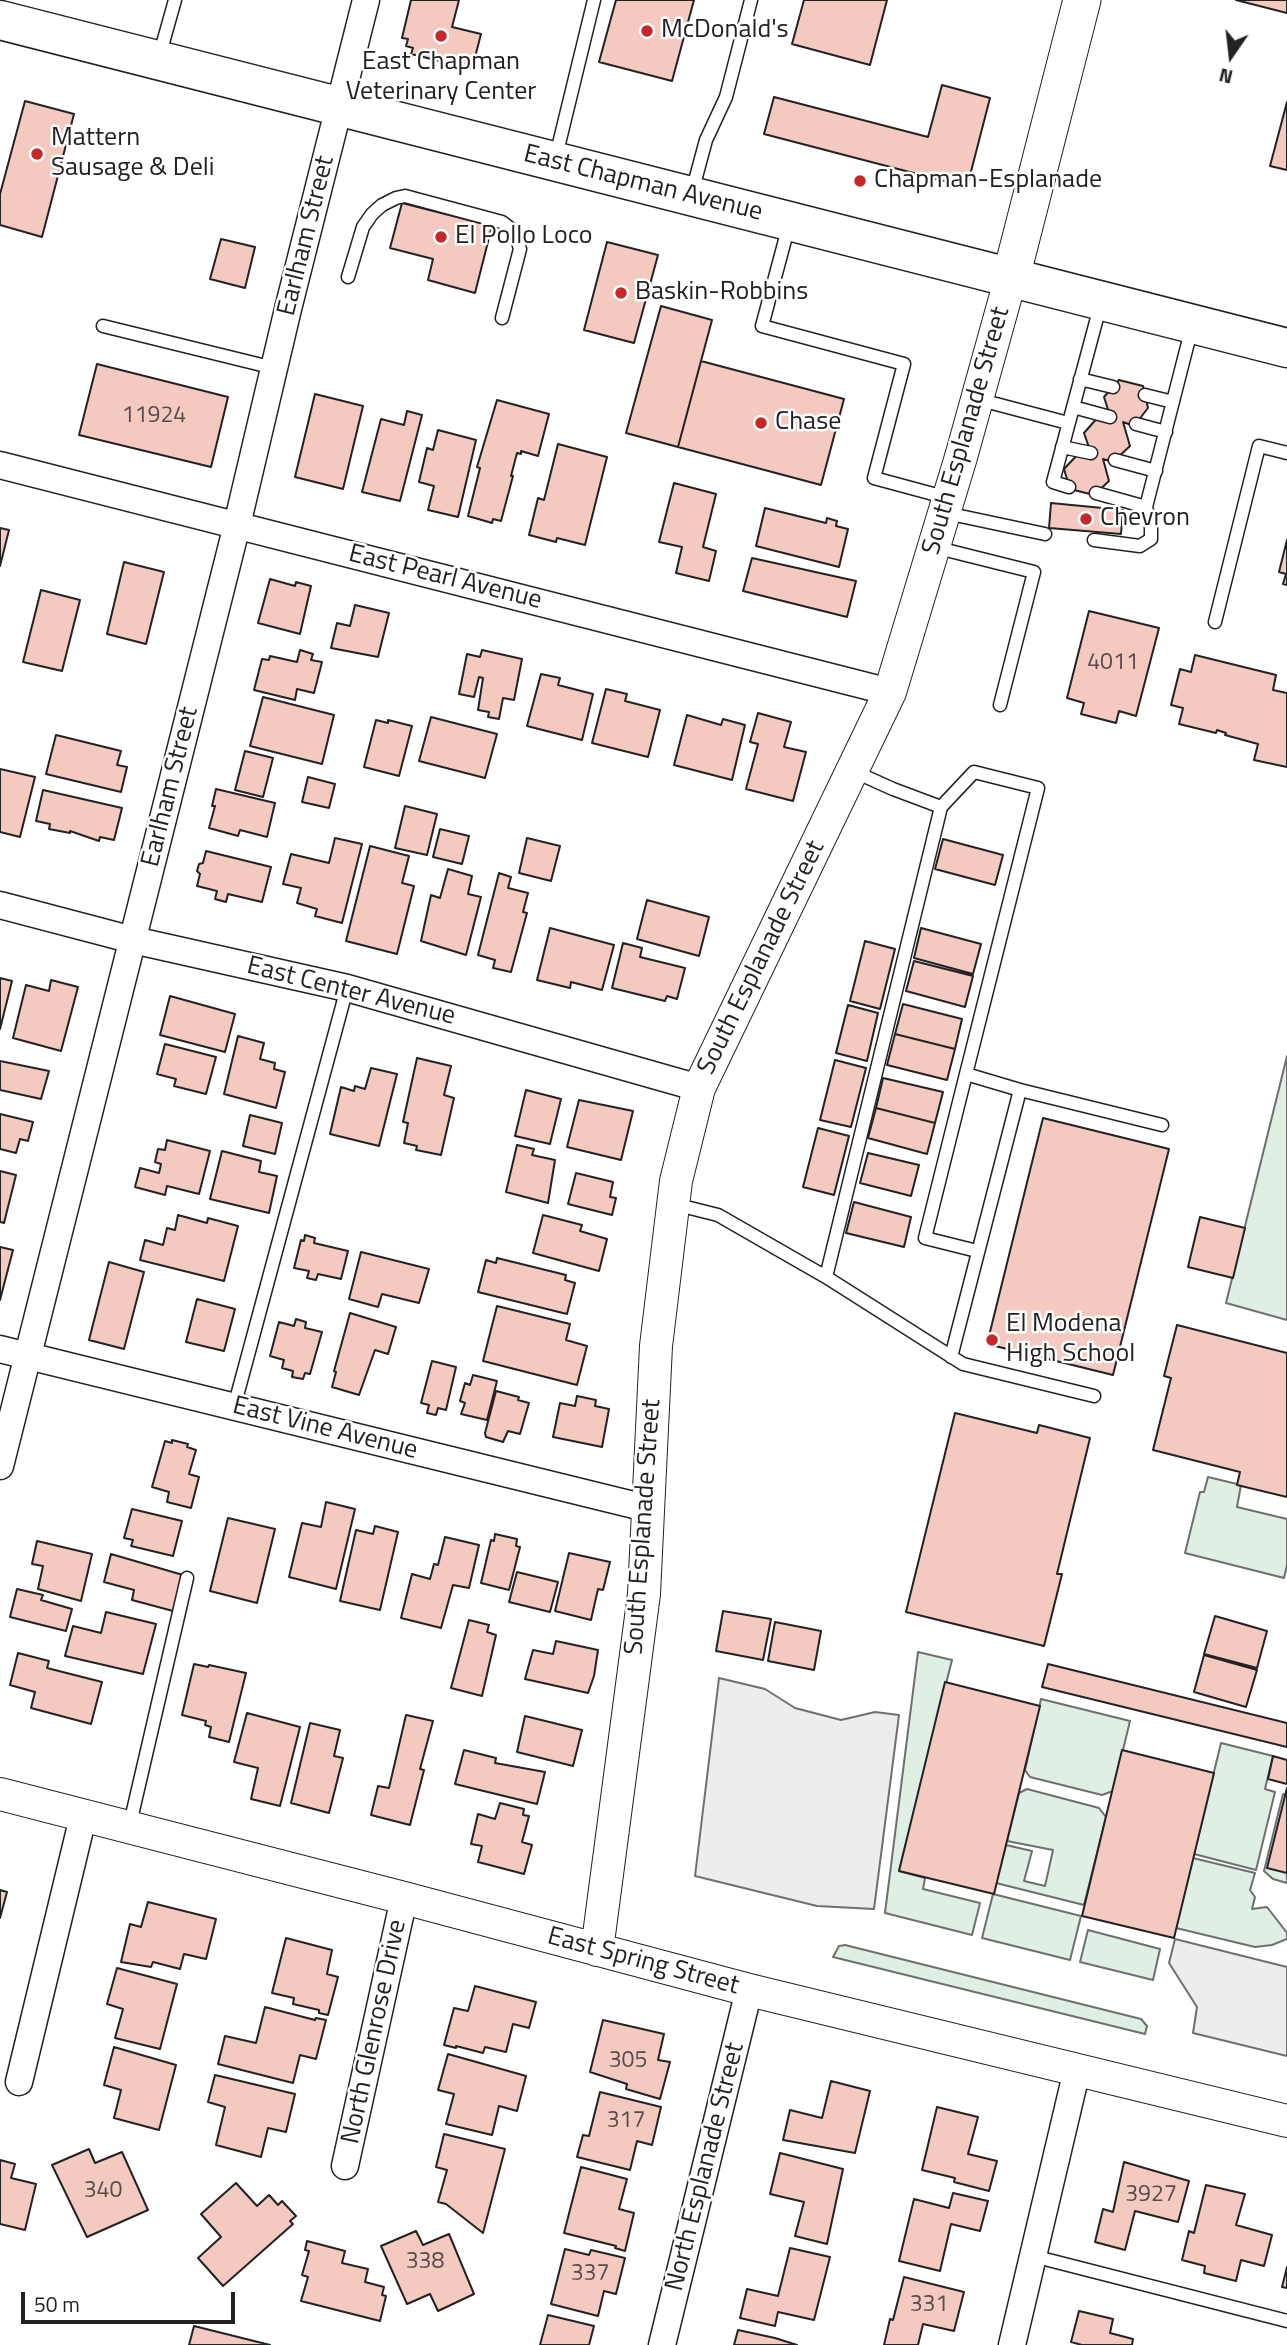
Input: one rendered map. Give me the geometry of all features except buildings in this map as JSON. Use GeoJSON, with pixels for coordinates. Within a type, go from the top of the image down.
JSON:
{"type":"FeatureCollection","features":[{"type":"Feature","properties":{"kind":"main road","name":"South Esplanade Street"},"geometry":{"type":"LineString","coordinates":[[1011,277],[1082,0]]}},
{"type":"Feature","properties":{"kind":"main road","name":"East Chapman Avenue"},"geometry":{"type":"LineString","coordinates":[[0,20],[1287,348]]}},
{"type":"Feature","properties":{"kind":"street","name":"Earlham Street"},"geometry":{"type":"LineString","coordinates":[[0,1466],[366,0]]}},
{"type":"Feature","properties":{"kind":"street","name":"South Esplanade Street"},"geometry":{"type":"LineString","coordinates":[[597,1950],[644,1594],[656,1346],[676,1181],[699,1088],[890,692],[1011,277]]}},
{"type":"Feature","properties":{"kind":"street","name":"East Pearl Avenue"},"geometry":{"type":"LineString","coordinates":[[0,464],[890,692]]}},
{"type":"Feature","properties":{"kind":"street","name":"East Center Avenue"},"geometry":{"type":"LineString","coordinates":[[0,905],[133,940],[347,988],[699,1088]]}},
{"type":"Feature","properties":{"kind":"street","name":"East Vine Avenue"},"geometry":{"type":"LineString","coordinates":[[0,1349],[650,1509]]}},
{"type":"Feature","properties":{"kind":"street","name":"East Spring Street"},"geometry":{"type":"LineString","coordinates":[[0,1794],[749,1990],[1287,2121]]}},
{"type":"Feature","properties":{"kind":"street"},"geometry":{"type":"LineString","coordinates":[[19,2082],[83,1817]]}},
{"type":"Feature","properties":{"kind":"street","name":"North Glenrose Drive"},"geometry":{"type":"LineString","coordinates":[[345,2166],[404,1898]]}},
{"type":"Feature","properties":{"kind":"street","name":"North Esplanade Street"},"geometry":{"type":"LineString","coordinates":[[662,2345],[749,1990]]}},
{"type":"Feature","properties":{"kind":"street"},"geometry":{"type":"LineString","coordinates":[[1012,2345],[1077,2070]]}},
{"type":"Feature","properties":{"kind":"lane"},"geometry":{"type":"LineString","coordinates":[[158,60],[174,0]]}},
{"type":"Feature","properties":{"kind":"lane"},"geometry":{"type":"LineString","coordinates":[[555,162],[594,0]]}},
{"type":"Feature","properties":{"kind":"lane"},"geometry":{"type":"LineString","coordinates":[[691,196],[706,140],[726,97],[751,0]]}},
{"type":"Feature","properties":{"kind":"lane"},"geometry":{"type":"LineString","coordinates":[[348,277],[363,227],[382,205],[396,198],[405,196],[478,215],[502,222],[515,232],[518,240],[520,249],[502,318]]}},
{"type":"Feature","properties":{"kind":"lane"},"geometry":{"type":"LineString","coordinates":[[790,221],[762,326],[904,364],[874,478],[946,505],[1045,534]]}},
{"type":"Feature","properties":{"kind":"lane"},"geometry":{"type":"LineString","coordinates":[[1069,487],[1053,482],[1101,300]]}},
{"type":"Feature","properties":{"kind":"lane"},"geometry":{"type":"LineString","coordinates":[[1094,540],[1140,547],[1150,539],[1151,526],[1146,506],[1193,324]]}},
{"type":"Feature","properties":{"kind":"lane"},"geometry":{"type":"LineString","coordinates":[[103,326],[274,368]]}},
{"type":"Feature","properties":{"kind":"lane"},"geometry":{"type":"LineString","coordinates":[[1080,379],[1113,387]]}},
{"type":"Feature","properties":{"kind":"lane"},"geometry":{"type":"LineString","coordinates":[[1145,395],[1173,402]]}},
{"type":"Feature","properties":{"kind":"lane"},"geometry":{"type":"LineString","coordinates":[[977,399],[1068,424]]}},
{"type":"Feature","properties":{"kind":"lane"},"geometry":{"type":"LineString","coordinates":[[1073,407],[1110,417]]}},
{"type":"Feature","properties":{"kind":"lane"},"geometry":{"type":"LineString","coordinates":[[1136,424],[1166,432]]}},
{"type":"Feature","properties":{"kind":"lane"},"geometry":{"type":"LineString","coordinates":[[1214,622],[1259,446],[1287,453]]}},
{"type":"Feature","properties":{"kind":"lane"},"geometry":{"type":"LineString","coordinates":[[1062,447],[1091,453]]}},
{"type":"Feature","properties":{"kind":"lane"},"geometry":{"type":"LineString","coordinates":[[1115,460],[1156,471]]}},
{"type":"Feature","properties":{"kind":"lane"},"geometry":{"type":"LineString","coordinates":[[1096,494],[1146,506]]}},
{"type":"Feature","properties":{"kind":"lane"},"geometry":{"type":"LineString","coordinates":[[934,547],[1034,572],[1000,705]]}},
{"type":"Feature","properties":{"kind":"lane"},"geometry":{"type":"LineString","coordinates":[[853,771],[941,807]]}},
{"type":"Feature","properties":{"kind":"lane"},"geometry":{"type":"LineString","coordinates":[[826,1277],[941,807],[974,772],[1038,788],[925,1238],[977,1251]]}},
{"type":"Feature","properties":{"kind":"lane"},"geometry":{"type":"LineString","coordinates":[[234,1407],[347,988]]}},
{"type":"Feature","properties":{"kind":"lane"},"geometry":{"type":"LineString","coordinates":[[966,1074],[1162,1125]]}},
{"type":"Feature","properties":{"kind":"lane"},"geometry":{"type":"LineString","coordinates":[[951,1357],[1020,1090]]}},
{"type":"Feature","properties":{"kind":"lane"},"geometry":{"type":"LineString","coordinates":[[673,1204],[718,1215],[826,1277],[963,1364],[1094,1396]]}},
{"type":"Feature","properties":{"kind":"lane"},"geometry":{"type":"LineString","coordinates":[[129,1829],[187,1578]]}},
{"type":"Feature","properties":{"kind":"lane"},"geometry":{"type":"LineString","coordinates":[[1033,2256],[1287,2320]]}},
{"type":"Feature","properties":{"kind":"green space"},"geometry":{"type":"Polygon","coordinates":[[[1287,1056],[1287,1320],[1226,1303],[1287,1056]]]}},
{"type":"Feature","properties":{"kind":"green space"},"geometry":{"type":"Polygon","coordinates":[[[1208,1477],[1241,1485],[1237,1507],[1287,1519],[1287,1565],[1284,1578],[1185,1553],[1200,1492],[1204,1492],[1208,1477]]]}},
{"type":"Feature","properties":{"kind":"green space"},"geometry":{"type":"Polygon","coordinates":[[[918,1652],[952,1660],[899,1871],[925,1878],[923,1889],[980,1903],[972,1935],[885,1913],[918,1652]]]}},
{"type":"Feature","properties":{"kind":"green space"},"geometry":{"type":"Polygon","coordinates":[[[1041,1699],[1130,1721],[1113,1791],[1102,1795],[1030,1777],[1025,1770],[1041,1699]]]}},
{"type":"Feature","properties":{"kind":"green space"},"geometry":{"type":"Polygon","coordinates":[[[1221,1743],[1273,1756],[1265,1789],[1275,1792],[1256,1870],[1194,1854],[1221,1743]]]}},
{"type":"Feature","properties":{"kind":"green space"},"geometry":{"type":"Polygon","coordinates":[[[1027,1789],[1099,1808],[1106,1817],[1084,1905],[996,1883],[1006,1845],[1032,1851],[1024,1881],[1045,1886],[1053,1850],[1007,1841],[1019,1793],[1027,1789]]]}},
{"type":"Feature","properties":{"kind":"green space"},"geometry":{"type":"Polygon","coordinates":[[[1283,1794],[1286,1795],[1287,1883],[1273,1879],[1264,1871],[1283,1794]]]}},
{"type":"Feature","properties":{"kind":"green space"},"geometry":{"type":"Polygon","coordinates":[[[1193,1858],[1255,1873],[1250,1890],[1255,1897],[1252,1909],[1267,1907],[1287,1933],[1287,1939],[1272,1945],[1255,1947],[1176,1928],[1193,1858]]]}},
{"type":"Feature","properties":{"kind":"green space"},"geometry":{"type":"Polygon","coordinates":[[[993,1894],[1081,1916],[1070,1960],[982,1938],[993,1894]]]}},
{"type":"Feature","properties":{"kind":"green space"},"geometry":{"type":"Polygon","coordinates":[[[1088,1930],[1160,1949],[1153,1980],[1080,1962],[1088,1930]]]}},
{"type":"Feature","properties":{"kind":"green space"},"geometry":{"type":"Polygon","coordinates":[[[845,1945],[1141,2019],[1147,2026],[1145,2034],[833,1957],[839,1946],[845,1945]]]}},
{"type":"Feature","properties":{"kind":"shaded area"},"geometry":{"type":"Polygon","coordinates":[[[719,1678],[765,1689],[795,1708],[841,1720],[875,1712],[899,1715],[874,1909],[817,1906],[695,1876],[719,1678]]]}},
{"type":"Feature","properties":{"kind":"shaded area"},"geometry":{"type":"Polygon","coordinates":[[[1175,1939],[1287,1967],[1287,2056],[1193,2033],[1197,2007],[1169,1963],[1175,1939]]]}},
{"type":"Feature","properties":{"kind":"place","name":"McDonald's"},"geometry":{"type":"Point","coordinates":[647,31]}},
{"type":"Feature","properties":{"kind":"place","name":"East Chapman Veterinary Center"},"geometry":{"type":"Point","coordinates":[441,36]}},
{"type":"Feature","properties":{"kind":"place","name":"Mattern Sausage & Deli"},"geometry":{"type":"Point","coordinates":[37,154]}},
{"type":"Feature","properties":{"kind":"place","name":"Chapman-Esplanade"},"geometry":{"type":"Point","coordinates":[860,181]}},
{"type":"Feature","properties":{"kind":"place","name":"El Pollo Loco"},"geometry":{"type":"Point","coordinates":[441,237]}},
{"type":"Feature","properties":{"kind":"place","name":"Baskin-Robbins"},"geometry":{"type":"Point","coordinates":[621,293]}},
{"type":"Feature","properties":{"kind":"place","name":"Chase"},"geometry":{"type":"Point","coordinates":[761,423]}},
{"type":"Feature","properties":{"kind":"place","name":"Chevron"},"geometry":{"type":"Point","coordinates":[1086,519]}},
{"type":"Feature","properties":{"kind":"place","name":"El Modena High School"},"geometry":{"type":"Point","coordinates":[992,1340]}}]}
